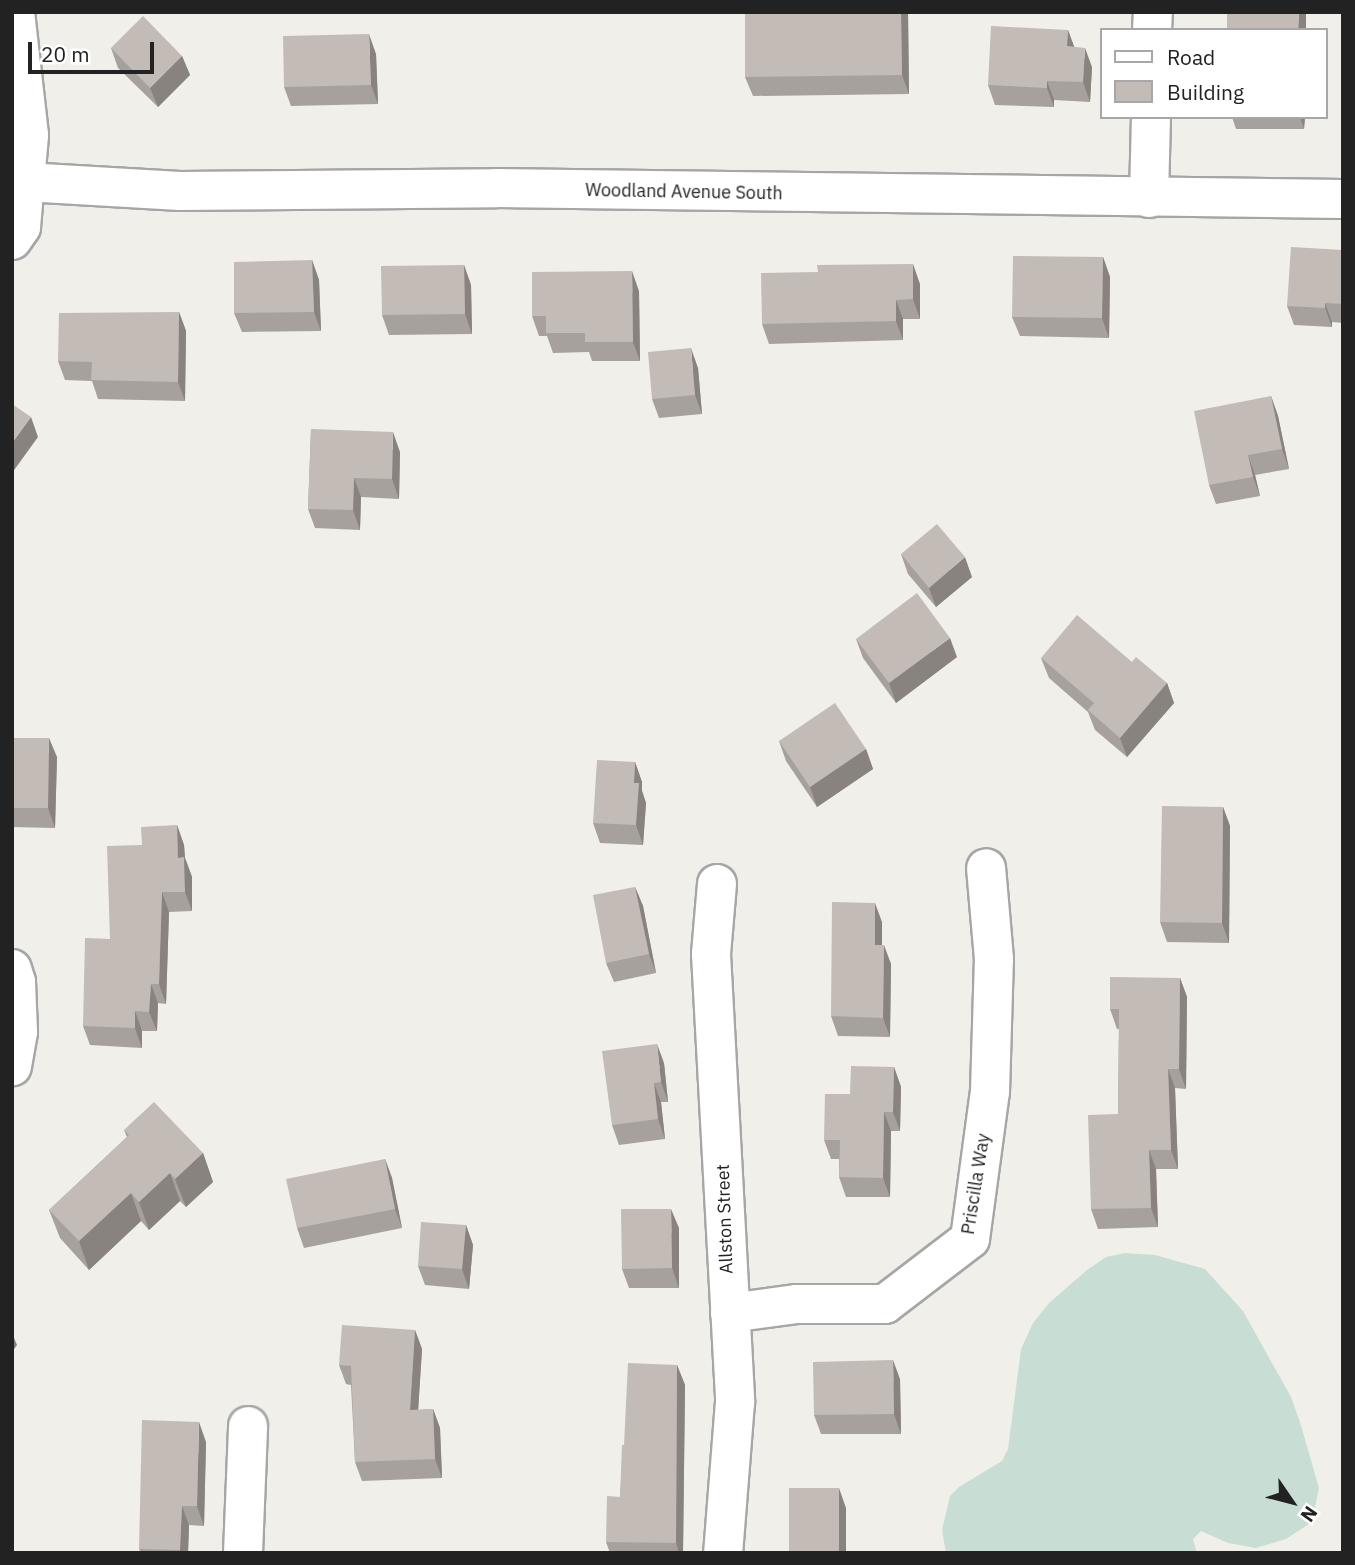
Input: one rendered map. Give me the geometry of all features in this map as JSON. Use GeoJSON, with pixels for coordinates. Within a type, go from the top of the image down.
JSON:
{"type":"FeatureCollection","features":[{"type":"Feature","properties":{"kind":"street"},"geometry":{"type":"LineString","coordinates":[[12,240],[21,227],[29,135],[15,12]]}},
{"type":"Feature","properties":{"kind":"street"},"geometry":{"type":"LineString","coordinates":[[1149,198],[1151,119]]}},
{"type":"Feature","properties":{"kind":"street","name":"Woodland Avenue South"},"geometry":{"type":"LineString","coordinates":[[25,182],[180,191],[497,188],[1343,199]]}},
{"type":"Feature","properties":{"kind":"street","name":"Priscilla Way"},"geometry":{"type":"LineString","coordinates":[[730,1313],[797,1304],[885,1304],[970,1240],[990,1092],[995,959],[986,868]]}},
{"type":"Feature","properties":{"kind":"street","name":"Allston Street"},"geometry":{"type":"LineString","coordinates":[[718,884],[710,954],[735,1402],[723,1553]]}},
{"type":"Feature","properties":{"kind":"street"},"geometry":{"type":"LineString","coordinates":[[12,969],[16,982],[18,1032],[12,1066]]}},
{"type":"Feature","properties":{"kind":"street"},"geometry":{"type":"LineString","coordinates":[[243,1553],[248,1426]]}},
{"type":"Feature","properties":{"kind":"green space"},"geometry":{"type":"Polygon","coordinates":[[[1125,1253],[1155,1255],[1205,1269],[1243,1311],[1291,1397],[1300,1422],[1319,1488],[1312,1522],[1286,1539],[1256,1548],[1228,1543],[1201,1531],[1193,1539],[1197,1553],[946,1553],[942,1530],[950,1496],[959,1487],[1002,1461],[1008,1449],[1021,1349],[1033,1323],[1049,1303],[1087,1270],[1106,1257],[1125,1253]]]}},
{"type":"Feature","properties":{"kind":"building"},"geometry":{"type":"Polygon","coordinates":[[[745,12],[901,12],[902,75],[745,77],[745,12]]]}},
{"type":"Feature","properties":{"kind":"building"},"geometry":{"type":"Polygon","coordinates":[[[1227,12],[1299,12],[1298,28],[1227,28],[1227,12]]]}},
{"type":"Feature","properties":{"kind":"building"},"geometry":{"type":"Polygon","coordinates":[[[143,16],[182,56],[150,88],[111,48],[143,16]]]}},
{"type":"Feature","properties":{"kind":"building"},"geometry":{"type":"Polygon","coordinates":[[[991,26],[1068,30],[1067,46],[1085,48],[1083,82],[1047,81],[1047,88],[988,85],[991,26]]]}},
{"type":"Feature","properties":{"kind":"building"},"geometry":{"type":"Polygon","coordinates":[[[369,34],[371,85],[284,87],[283,36],[369,34]]]}},
{"type":"Feature","properties":{"kind":"building"},"geometry":{"type":"Polygon","coordinates":[[[1291,247],[1343,250],[1343,304],[1325,303],[1325,308],[1287,306],[1291,247]]]}},
{"type":"Feature","properties":{"kind":"building"},"geometry":{"type":"Polygon","coordinates":[[[1013,256],[1103,257],[1102,318],[1012,317],[1013,256]]]}},
{"type":"Feature","properties":{"kind":"building"},"geometry":{"type":"Polygon","coordinates":[[[312,260],[314,312],[234,313],[234,262],[312,260]]]}},
{"type":"Feature","properties":{"kind":"building"},"geometry":{"type":"Polygon","coordinates":[[[913,264],[913,299],[896,300],[896,321],[762,324],[761,273],[818,272],[817,265],[913,264]]]}},
{"type":"Feature","properties":{"kind":"building"},"geometry":{"type":"Polygon","coordinates":[[[464,265],[465,314],[382,315],[381,266],[464,265]]]}},
{"type":"Feature","properties":{"kind":"building"},"geometry":{"type":"Polygon","coordinates":[[[632,271],[633,342],[585,342],[585,333],[546,333],[546,316],[532,316],[532,272],[632,271]]]}},
{"type":"Feature","properties":{"kind":"building"},"geometry":{"type":"Polygon","coordinates":[[[179,312],[178,382],[91,380],[92,362],[58,361],[59,313],[179,312]]]}},
{"type":"Feature","properties":{"kind":"building"},"geometry":{"type":"Polygon","coordinates":[[[691,348],[695,395],[652,399],[648,352],[691,348]]]}},
{"type":"Feature","properties":{"kind":"building"},"geometry":{"type":"Polygon","coordinates":[[[1271,396],[1282,449],[1248,455],[1253,477],[1209,485],[1194,411],[1271,396]]]}},
{"type":"Feature","properties":{"kind":"building"},"geometry":{"type":"Polygon","coordinates":[[[12,404],[31,417],[12,443],[12,404]]]}},
{"type":"Feature","properties":{"kind":"building"},"geometry":{"type":"Polygon","coordinates":[[[311,429],[393,432],[392,479],[354,478],[353,510],[308,509],[311,429]]]}},
{"type":"Feature","properties":{"kind":"building"},"geometry":{"type":"Polygon","coordinates":[[[937,524],[965,557],[929,588],[901,554],[937,524]]]}},
{"type":"Feature","properties":{"kind":"building"},"geometry":{"type":"Polygon","coordinates":[[[917,593],[950,638],[889,683],[856,639],[917,593]]]}},
{"type":"Feature","properties":{"kind":"building"},"geometry":{"type":"Polygon","coordinates":[[[1077,615],[1132,662],[1136,657],[1167,683],[1120,738],[1088,710],[1094,703],[1041,658],[1077,615]]]}},
{"type":"Feature","properties":{"kind":"building"},"geometry":{"type":"Polygon","coordinates":[[[835,703],[866,749],[810,787],[779,741],[835,703]]]}},
{"type":"Feature","properties":{"kind":"building"},"geometry":{"type":"Polygon","coordinates":[[[12,738],[49,738],[48,808],[12,808],[12,738]]]}},
{"type":"Feature","properties":{"kind":"building"},"geometry":{"type":"Polygon","coordinates":[[[597,760],[635,762],[634,783],[639,783],[636,825],[593,823],[597,760]]]}},
{"type":"Feature","properties":{"kind":"building"},"geometry":{"type":"Polygon","coordinates":[[[1162,806],[1223,807],[1222,923],[1160,922],[1162,806]]]}},
{"type":"Feature","properties":{"kind":"building"},"geometry":{"type":"Polygon","coordinates":[[[177,825],[178,858],[184,857],[185,892],[162,892],[159,984],[151,984],[149,1012],[135,1011],[135,1028],[83,1026],[85,938],[110,939],[107,846],[142,845],[141,827],[177,825]]]}},
{"type":"Feature","properties":{"kind":"building"},"geometry":{"type":"Polygon","coordinates":[[[635,887],[649,954],[606,963],[593,895],[635,887]]]}},
{"type":"Feature","properties":{"kind":"building"},"geometry":{"type":"Polygon","coordinates":[[[832,902],[875,903],[875,945],[884,945],[883,1018],[831,1016],[832,902]]]}},
{"type":"Feature","properties":{"kind":"building"},"geometry":{"type":"Polygon","coordinates":[[[1110,977],[1180,978],[1179,1069],[1168,1069],[1171,1150],[1149,1150],[1151,1208],[1091,1209],[1088,1115],[1118,1114],[1119,1009],[1110,1009],[1110,977]]]}},
{"type":"Feature","properties":{"kind":"building"},"geometry":{"type":"Polygon","coordinates":[[[657,1044],[661,1082],[654,1083],[658,1119],[612,1125],[602,1051],[657,1044]]]}},
{"type":"Feature","properties":{"kind":"building"},"geometry":{"type":"Polygon","coordinates":[[[851,1066],[894,1067],[893,1112],[884,1112],[883,1178],[839,1177],[840,1140],[824,1140],[825,1094],[850,1094],[851,1066]]]}},
{"type":"Feature","properties":{"kind":"building"},"geometry":{"type":"Polygon","coordinates":[[[154,1102],[203,1153],[175,1179],[170,1173],[139,1202],[131,1193],[79,1241],[49,1210],[129,1135],[124,1130],[154,1102]]]}},
{"type":"Feature","properties":{"kind":"building"},"geometry":{"type":"Polygon","coordinates":[[[385,1159],[395,1209],[297,1228],[286,1179],[385,1159]]]}},
{"type":"Feature","properties":{"kind":"building"},"geometry":{"type":"Polygon","coordinates":[[[621,1209],[671,1209],[672,1268],[622,1269],[621,1209]]]}},
{"type":"Feature","properties":{"kind":"building"},"geometry":{"type":"Polygon","coordinates":[[[421,1222],[466,1225],[462,1269],[418,1266],[421,1222]]]}},
{"type":"Feature","properties":{"kind":"building"},"geometry":{"type":"Polygon","coordinates":[[[342,1325],[415,1330],[410,1410],[433,1409],[435,1459],[355,1462],[351,1366],[339,1365],[342,1325]]]}},
{"type":"Feature","properties":{"kind":"building"},"geometry":{"type":"Polygon","coordinates":[[[893,1360],[894,1414],[814,1415],[813,1362],[893,1360]]]}},
{"type":"Feature","properties":{"kind":"building"},"geometry":{"type":"Polygon","coordinates":[[[628,1363],[677,1365],[676,1543],[606,1542],[607,1496],[620,1497],[628,1363]]]}},
{"type":"Feature","properties":{"kind":"building"},"geometry":{"type":"Polygon","coordinates":[[[142,1420],[199,1422],[197,1506],[182,1506],[180,1550],[139,1549],[142,1420]]]}},
{"type":"Feature","properties":{"kind":"building"},"geometry":{"type":"Polygon","coordinates":[[[789,1488],[839,1488],[839,1553],[789,1553],[789,1488]]]}}]}
